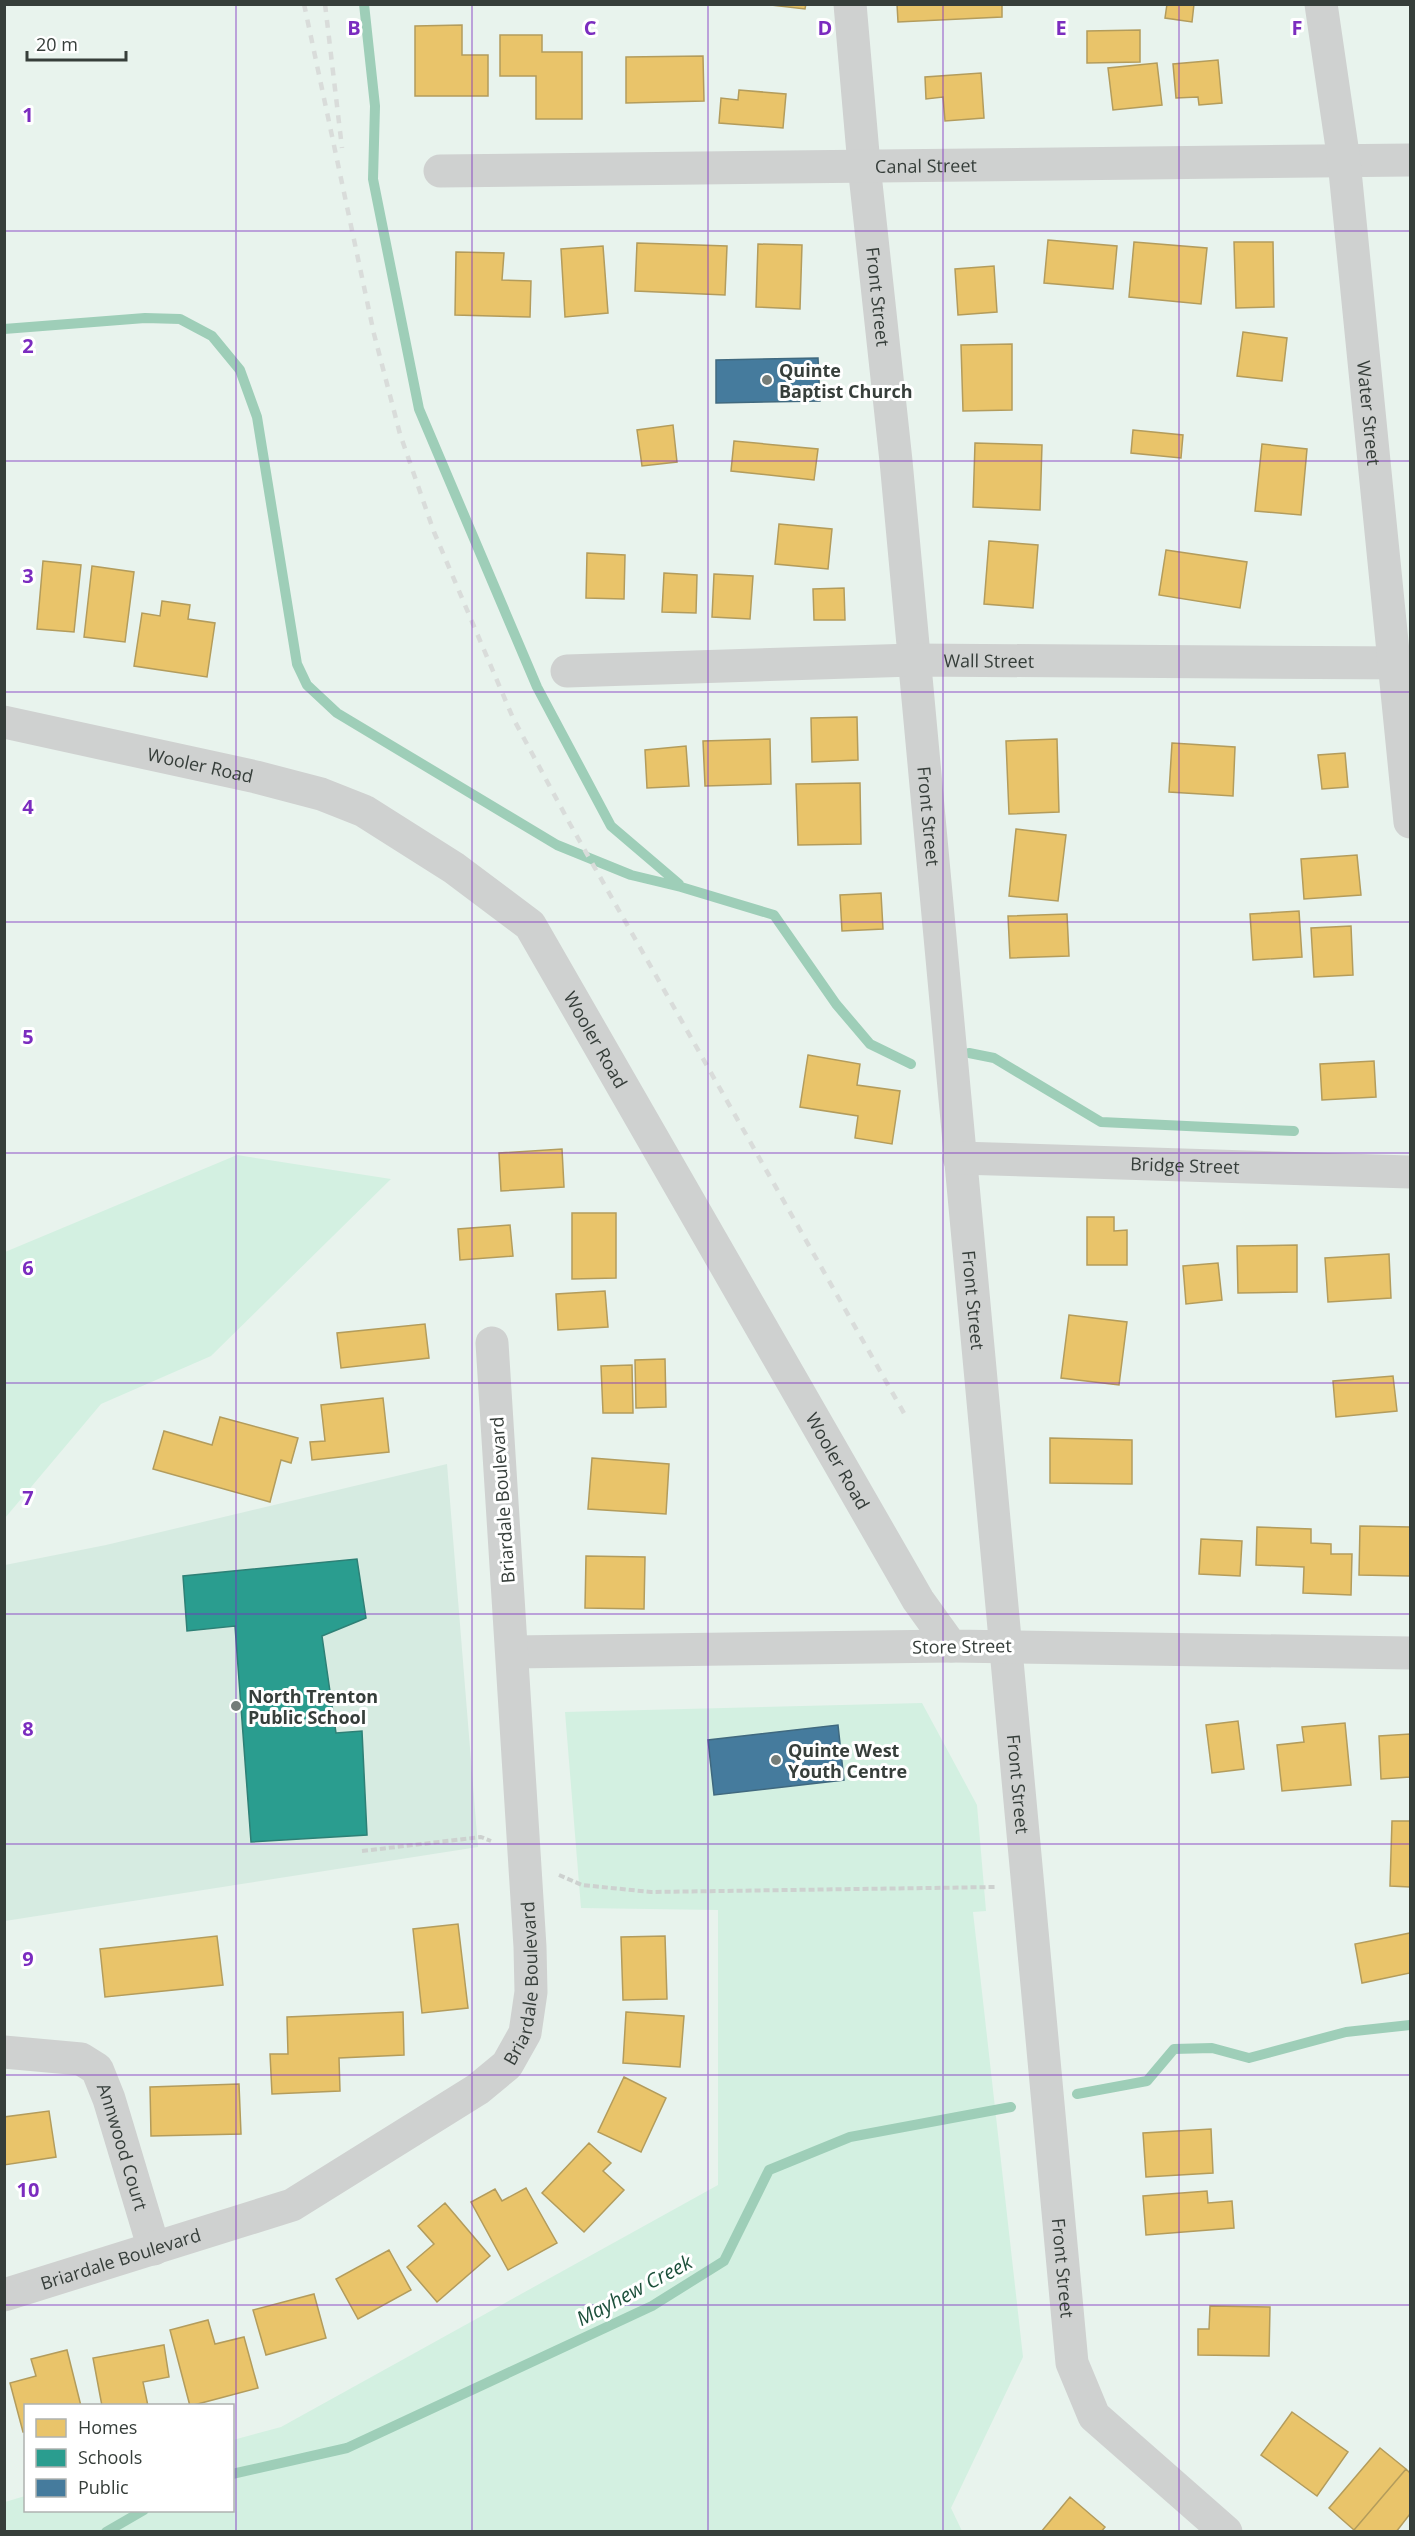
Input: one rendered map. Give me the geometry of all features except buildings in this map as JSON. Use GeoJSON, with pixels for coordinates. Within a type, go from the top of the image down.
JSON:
{"type":"FeatureCollection","features":[{"type":"Feature","properties":{"kind":"street","name":"Front Street"},"geometry":{"type":"LineString","coordinates":[[850,4],[864,165],[896,461],[1072,2363],[1094,2416],[1226,2532]]}},
{"type":"Feature","properties":{"kind":"street","name":"Water Street"},"geometry":{"type":"LineString","coordinates":[[1321,4],[1344,160],[1403,663],[1410,822]]}},
{"type":"Feature","properties":{"kind":"street","name":"Canal Street"},"geometry":{"type":"LineString","coordinates":[[440,171],[1410,160]]}},
{"type":"Feature","properties":{"kind":"street","name":"Wall Street"},"geometry":{"type":"LineString","coordinates":[[567,671],[913,660],[1403,663]]}},
{"type":"Feature","properties":{"kind":"street","name":"Wooler Road"},"geometry":{"type":"LineString","coordinates":[[4,722],[256,777],[321,794],[364,811],[454,868],[530,926],[918,1600],[951,1646]]}},
{"type":"Feature","properties":{"kind":"street","name":"Bridge Street"},"geometry":{"type":"LineString","coordinates":[[959,1158],[1410,1172]]}},
{"type":"Feature","properties":{"kind":"street","name":"Briardale Boulevard"},"geometry":{"type":"LineString","coordinates":[[4,2295],[292,2205],[478,2089],[507,2065],[525,2033],[531,1992],[513,1652],[492,1343]]}},
{"type":"Feature","properties":{"kind":"street","name":"Store Street"},"geometry":{"type":"LineString","coordinates":[[513,1652],[1005,1645],[1410,1653]]}},
{"type":"Feature","properties":{"kind":"street","name":"Annwood Court"},"geometry":{"type":"LineString","coordinates":[[4,2052],[81,2059],[97,2069],[109,2099],[154,2249]]}},
{"type":"Feature","properties":{"kind":"path"},"geometry":{"type":"LineString","coordinates":[[362,1851],[481,1837]]}},
{"type":"Feature","properties":{"kind":"path"},"geometry":{"type":"LineString","coordinates":[[557,1874],[582,1885],[651,1892],[1002,1887]]}},
{"type":"Feature","properties":{"kind":"shaded area"},"geometry":{"type":"Polygon","coordinates":[[[237,1155],[391,1179],[211,1356],[101,1404],[5,1518],[5,1252],[237,1155]]]}},
{"type":"Feature","properties":{"kind":"shaded area","name":"North Trenton Public School"},"geometry":{"type":"Polygon","coordinates":[[[447,1464],[478,1847],[5,1921],[5,1565],[106,1545],[447,1464]]]}},
{"type":"Feature","properties":{"kind":"shaded area"},"geometry":{"type":"Polygon","coordinates":[[[922,1703],[977,1805],[986,1911],[973,1912],[1023,2357],[951,2508],[962,2531],[5,2532],[5,2502],[24,2496],[24,2512],[234,2512],[234,2440],[281,2427],[718,2185],[718,1910],[581,1908],[565,1712],[922,1703]]]}},
{"type":"Feature","properties":{"kind":"waterway"},"geometry":{"type":"LineString","coordinates":[[364,4],[375,106],[373,179],[419,409],[537,687],[611,826],[679,884]]}},
{"type":"Feature","properties":{"kind":"waterway"},"geometry":{"type":"LineString","coordinates":[[4,329],[145,318],[180,319],[212,336],[240,370],[257,417],[297,664],[307,685],[337,713],[557,845],[631,875],[681,887],[774,915],[836,1004],[870,1044],[911,1064]]}},
{"type":"Feature","properties":{"kind":"waterway"},"geometry":{"type":"LineString","coordinates":[[969,1053],[994,1058],[1101,1122],[1294,1131]]}},
{"type":"Feature","properties":{"kind":"waterway","name":"Mayhew Creek"},"geometry":{"type":"LineString","coordinates":[[1077,2094],[1147,2081],[1174,2049],[1212,2048],[1249,2058],[1346,2032],[1410,2025]]}},
{"type":"Feature","properties":{"kind":"waterway","name":"Mayhew Creek"},"geometry":{"type":"LineString","coordinates":[[234,2474],[347,2448],[652,2306],[724,2261],[769,2170],[850,2137],[1011,2107]]}},
{"type":"Feature","properties":{"kind":"waterway","name":"Mayhew Creek"},"geometry":{"type":"LineString","coordinates":[[106,2532],[141,2512]]}},
{"type":"Feature","properties":{"kind":"railway"},"geometry":{"type":"LineString","coordinates":[[304,4],[374,334],[400,434],[434,532],[513,718],[570,824],[905,1415]]}},
{"type":"Feature","properties":{"kind":"railway"},"geometry":{"type":"LineString","coordinates":[[325,4],[342,148]]}},
{"type":"Feature","properties":{"kind":"place","name":"Quinte Baptist Church"},"geometry":{"type":"Point","coordinates":[767,380]}},
{"type":"Feature","properties":{"kind":"place","name":"North Trenton Public School"},"geometry":{"type":"Point","coordinates":[236,1706]}},
{"type":"Feature","properties":{"kind":"place","name":"Quinte West Youth Centre"},"geometry":{"type":"Point","coordinates":[776,1760]}}]}
